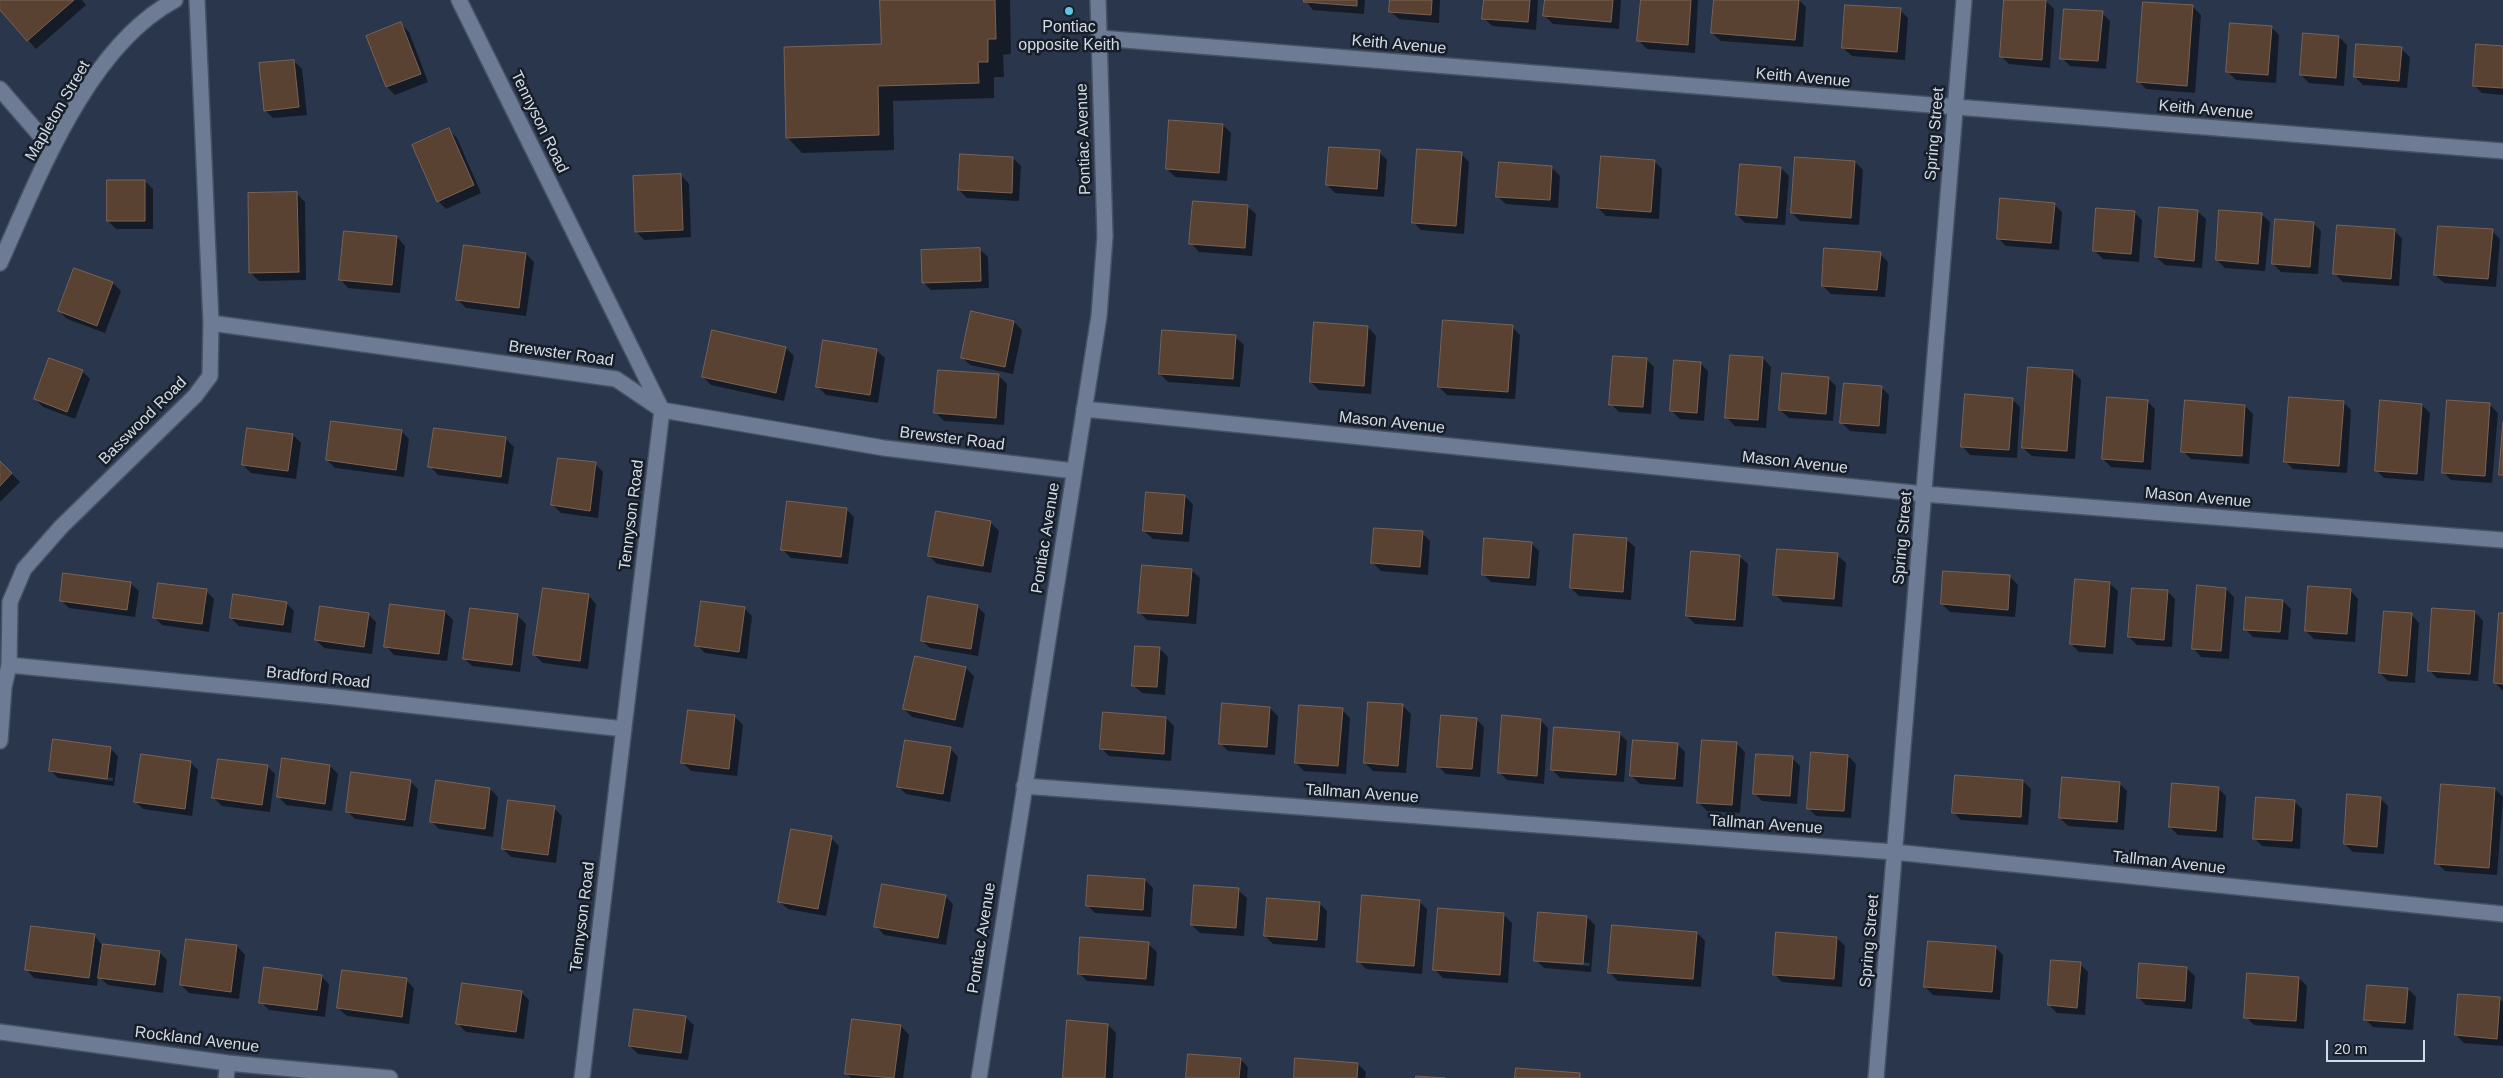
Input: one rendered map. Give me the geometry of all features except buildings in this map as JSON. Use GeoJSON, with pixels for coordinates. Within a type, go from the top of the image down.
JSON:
{"type":"FeatureCollection","features":[{"type":"Feature","properties":{"kind":"street","name":"Mapleton Street"},"geometry":{"type":"LineString","coordinates":[[0,263],[52,149],[93,80],[131,31],[144,22],[153,12],[175,0]]}},
{"type":"Feature","properties":{"kind":"street","name":"Basswood Road"},"geometry":{"type":"LineString","coordinates":[[0,741],[4,687],[9,665],[10,602],[24,569],[61,528],[195,396],[210,376],[211,323],[197,0]]}},
{"type":"Feature","properties":{"kind":"street","name":"Tennyson Road"},"geometry":{"type":"LineString","coordinates":[[459,0],[662,410],[582,1078]]}},
{"type":"Feature","properties":{"kind":"street","name":"Pontiac Avenue"},"geometry":{"type":"LineString","coordinates":[[979,1078],[1099,316],[1105,236],[1098,0]]}},
{"type":"Feature","properties":{"kind":"street","name":"Spring Street"},"geometry":{"type":"LineString","coordinates":[[1876,1078],[1964,0]]}},
{"type":"Feature","properties":{"kind":"street","name":"Keith Avenue"},"geometry":{"type":"LineString","coordinates":[[1100,38],[2503,151]]}},
{"type":"Feature","properties":{"kind":"street"},"geometry":{"type":"LineString","coordinates":[[0,88],[52,149]]}},
{"type":"Feature","properties":{"kind":"street","name":"Brewster Road"},"geometry":{"type":"LineString","coordinates":[[211,323],[616,379],[662,410],[884,448],[1074,471]]}},
{"type":"Feature","properties":{"kind":"street","name":"Mason Avenue"},"geometry":{"type":"LineString","coordinates":[[1084,410],[1924,494],[2503,540]]}},
{"type":"Feature","properties":{"kind":"street","name":"Bradford Road"},"geometry":{"type":"LineString","coordinates":[[9,665],[336,697],[624,730]]}},
{"type":"Feature","properties":{"kind":"street","name":"Tallman Avenue"},"geometry":{"type":"LineString","coordinates":[[1024,786],[1894,852],[2503,914]]}},
{"type":"Feature","properties":{"kind":"street","name":"Rockland Avenue"},"geometry":{"type":"LineString","coordinates":[[0,1032],[228,1063],[390,1078]]}},
{"type":"Feature","properties":{"kind":"street"},"geometry":{"type":"LineString","coordinates":[[226,1078],[228,1063]]}},
{"type":"Feature","properties":{"kind":"place","name":"Pontiac opposite Keith"},"geometry":{"type":"Point","coordinates":[1069,11]}}]}
